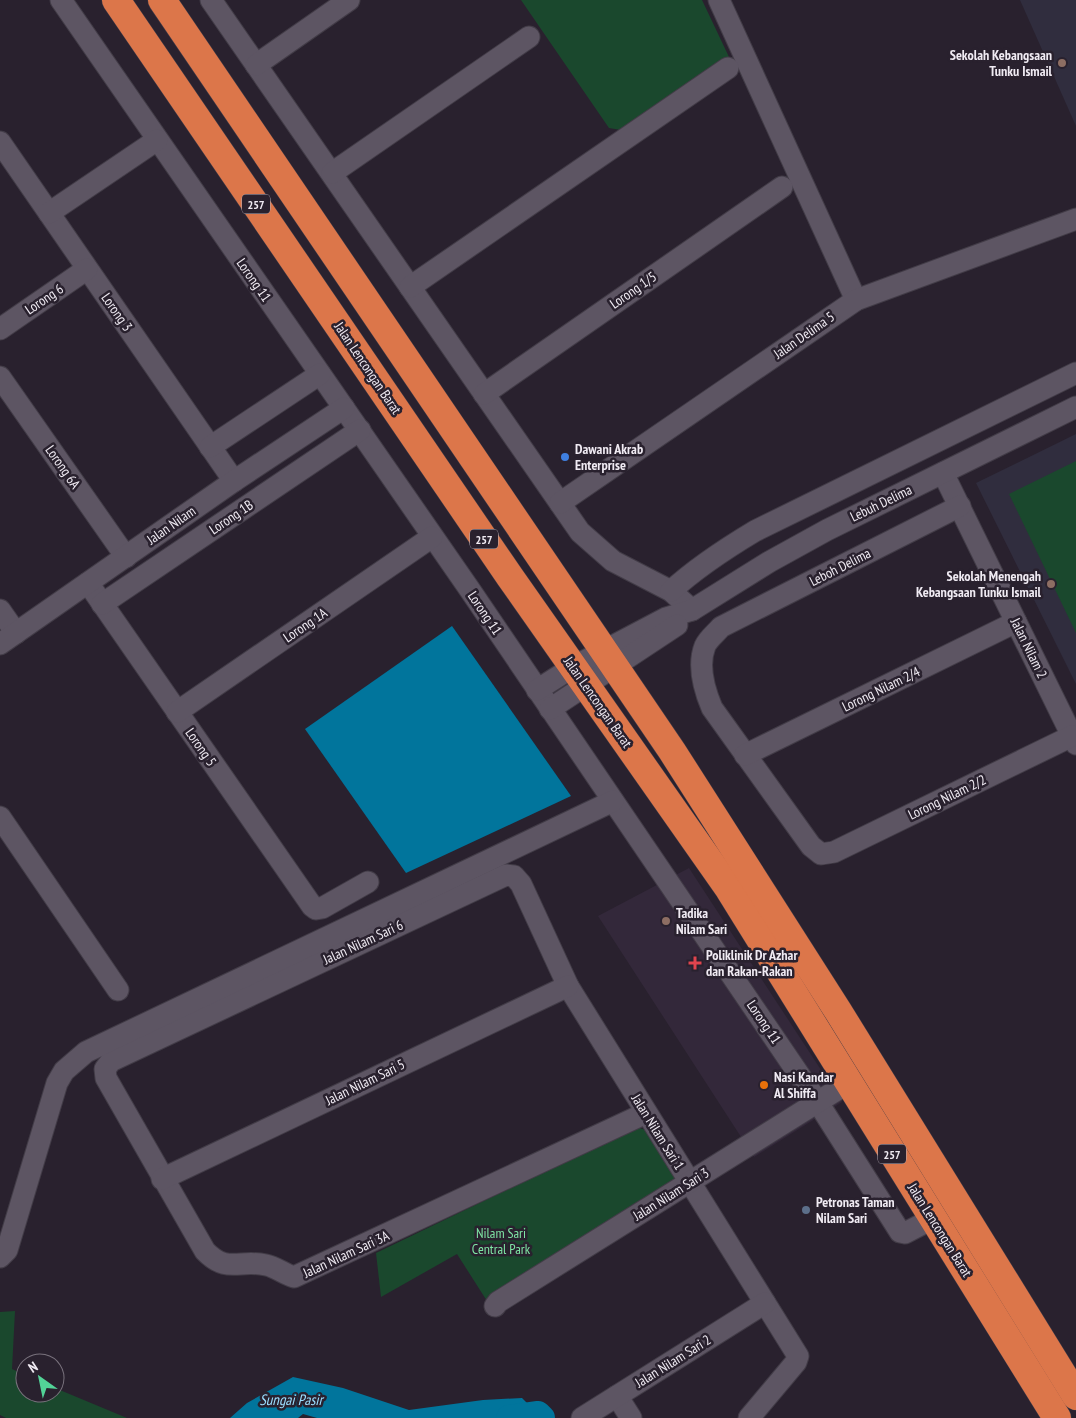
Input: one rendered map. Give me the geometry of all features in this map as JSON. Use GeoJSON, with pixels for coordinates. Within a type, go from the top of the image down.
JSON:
{"type":"FeatureCollection","features":[{"type":"Feature","properties":{"kind":"highway","name":"Jalan Lencongan Barat"},"geometry":{"type":"LineString","coordinates":[[116,0],[580,676],[730,889],[932,1219],[1057,1418]]}},
{"type":"Feature","properties":{"kind":"highway","name":"Jalan Lencongan Barat"},"geometry":{"type":"LineString","coordinates":[[162,0],[672,751],[757,883],[1076,1396]]}},
{"type":"Feature","properties":{"kind":"street","name":"Lorong 11"},"geometry":{"type":"LineString","coordinates":[[61,0],[156,140],[360,430],[613,801],[817,1101],[900,1232],[905,1233],[932,1219]]}},
{"type":"Feature","properties":{"kind":"street"},"geometry":{"type":"LineString","coordinates":[[211,0],[580,532],[613,562],[671,591],[692,610]]}},
{"type":"Feature","properties":{"kind":"street"},"geometry":{"type":"LineString","coordinates":[[256,65],[349,0]]}},
{"type":"Feature","properties":{"kind":"street"},"geometry":{"type":"LineString","coordinates":[[719,0],[856,300]]}},
{"type":"Feature","properties":{"kind":"street"},"geometry":{"type":"LineString","coordinates":[[332,172],[529,37]]}},
{"type":"Feature","properties":{"kind":"street"},"geometry":{"type":"LineString","coordinates":[[410,287],[728,68]]}},
{"type":"Feature","properties":{"kind":"street"},"geometry":{"type":"LineString","coordinates":[[49,213],[156,140]]}},
{"type":"Feature","properties":{"kind":"street","name":"Lorong 3"},"geometry":{"type":"LineString","coordinates":[[4,156],[49,213],[234,481]]}},
{"type":"Feature","properties":{"kind":"street","name":"Lorong 1/5"},"geometry":{"type":"LineString","coordinates":[[484,394],[782,187]]}},
{"type":"Feature","properties":{"kind":"street","name":"Jalan Delima 5"},"geometry":{"type":"LineString","coordinates":[[560,503],[856,300],[1076,218]]}},
{"type":"Feature","properties":{"kind":"street","name":"Lorong 6"},"geometry":{"type":"LineString","coordinates":[[0,329],[87,269]]}},
{"type":"Feature","properties":{"kind":"street"},"geometry":{"type":"LineString","coordinates":[[671,591],[722,551],[755,531],[1076,373]]}},
{"type":"Feature","properties":{"kind":"street"},"geometry":{"type":"LineString","coordinates":[[210,448],[320,374]]}},
{"type":"Feature","properties":{"kind":"street","name":"Lorong 6A"},"geometry":{"type":"LineString","coordinates":[[0,377],[126,556]]}},
{"type":"Feature","properties":{"kind":"street","name":"Lebuh Delima"},"geometry":{"type":"LineString","coordinates":[[580,676],[609,659],[666,618],[692,610],[785,553],[1076,407]]}},
{"type":"Feature","properties":{"kind":"street","name":"Jalan Nilam"},"geometry":{"type":"LineString","coordinates":[[8,639],[234,481],[344,408]]}},
{"type":"Feature","properties":{"kind":"street","name":"Lorong 1B"},"geometry":{"type":"LineString","coordinates":[[102,604],[360,430]]}},
{"type":"Feature","properties":{"kind":"street","name":"Jalan Nilam 2"},"geometry":{"type":"LineString","coordinates":[[943,473],[1074,740]]}},
{"type":"Feature","properties":{"kind":"street","name":"Leboh Delima"},"geometry":{"type":"LineString","coordinates":[[745,755],[712,708],[704,688],[702,666],[705,645],[721,627],[960,506]]}},
{"type":"Feature","properties":{"kind":"street","name":"Lorong 1A"},"geometry":{"type":"LineString","coordinates":[[177,712],[432,537]]}},
{"type":"Feature","properties":{"kind":"street","name":"Lorong 5"},"geometry":{"type":"LineString","coordinates":[[88,583],[316,909],[368,882]]}},
{"type":"Feature","properties":{"kind":"street"},"geometry":{"type":"LineString","coordinates":[[0,610],[8,639]]}},
{"type":"Feature","properties":{"kind":"street","name":"Lorong Nilam 2/4"},"geometry":{"type":"LineString","coordinates":[[745,755],[1016,622]]}},
{"type":"Feature","properties":{"kind":"street"},"geometry":{"type":"LineString","coordinates":[[537,690],[580,676]]}},
{"type":"Feature","properties":{"kind":"street"},"geometry":{"type":"LineString","coordinates":[[550,709],[580,676]]}},
{"type":"Feature","properties":{"kind":"street","name":"Lorong Nilam 2/2"},"geometry":{"type":"LineString","coordinates":[[745,755],[811,846],[821,854],[834,852],[1074,740]]}},
{"type":"Feature","properties":{"kind":"street"},"geometry":{"type":"LineString","coordinates":[[0,1256],[7,1250],[57,1083],[64,1071],[86,1052],[613,801]]}},
{"type":"Feature","properties":{"kind":"street"},"geometry":{"type":"LineString","coordinates":[[2,825],[118,990]]}},
{"type":"Feature","properties":{"kind":"street","name":"Jalan Nilam Sari 6"},"geometry":{"type":"LineString","coordinates":[[105,1069],[111,1061],[506,875],[514,876],[521,884],[568,986]]}},
{"type":"Feature","properties":{"kind":"street","name":"Jalan Nilam Sari 1"},"geometry":{"type":"LineString","coordinates":[[568,986],[798,1358],[749,1418]]}},
{"type":"Feature","properties":{"kind":"street","name":"Jalan Nilam Sari 5"},"geometry":{"type":"LineString","coordinates":[[162,1179],[568,986]]}},
{"type":"Feature","properties":{"kind":"street","name":"Jalan Nilam Sari 3A"},"geometry":{"type":"LineString","coordinates":[[105,1069],[106,1078],[204,1251],[214,1261],[224,1265],[267,1265],[294,1277],[646,1113]]}},
{"type":"Feature","properties":{"kind":"street","name":"Jalan Nilam Sari 3"},"geometry":{"type":"LineString","coordinates":[[495,1306],[498,1302],[537,1277],[848,1082]]}},
{"type":"Feature","properties":{"kind":"street","name":"Jalan Nilam Sari 2"},"geometry":{"type":"LineString","coordinates":[[582,1418],[765,1304]]}},
{"type":"Feature","properties":{"kind":"street"},"geometry":{"type":"LineString","coordinates":[[617,1396],[631,1418]]}},
{"type":"Feature","properties":{"kind":"shaded area","name":"Sekolah Kebangsaan Tunku Ismail"},"geometry":{"type":"Polygon","coordinates":[[[1020,0],[1076,0],[1076,126],[1020,0]]]}},
{"type":"Feature","properties":{"kind":"shaded area","name":"Sekolah Menengah Kebangsaan Tunku Ismail"},"geometry":{"type":"Polygon","coordinates":[[[1076,434],[1076,684],[976,483],[1076,434]]]}},
{"type":"Feature","properties":{"kind":"shaded area"},"geometry":{"type":"Polygon","coordinates":[[[689,868],[842,1102],[754,1157],[598,916],[689,868]]]}},
{"type":"Feature","properties":{"kind":"green space"},"geometry":{"type":"Polygon","coordinates":[[[521,0],[702,0],[729,57],[621,130],[609,128],[521,0]]]}},
{"type":"Feature","properties":{"kind":"green space"},"geometry":{"type":"Polygon","coordinates":[[[1076,461],[1076,633],[1009,494],[1076,461]]]}},
{"type":"Feature","properties":{"kind":"green space","name":"Nilam Sari Central Park"},"geometry":{"type":"Polygon","coordinates":[[[637,1127],[651,1132],[677,1180],[487,1301],[457,1254],[381,1297],[376,1253],[637,1127]]]}},
{"type":"Feature","properties":{"kind":"green space"},"geometry":{"type":"Polygon","coordinates":[[[15,1311],[12,1369],[15,1370],[15,1403],[65,1403],[65,1392],[127,1418],[6,1418],[0,1415],[0,1312],[15,1311]]]}},
{"type":"Feature","properties":{"kind":"water"},"geometry":{"type":"Polygon","coordinates":[[[452,626],[571,796],[406,873],[305,729],[452,626]]]}},
{"type":"Feature","properties":{"kind":"water","name":"Sungai Pasir"},"geometry":{"type":"Polygon","coordinates":[[[293,1377],[343,1388],[409,1410],[483,1400],[522,1398],[538,1414],[538,1418],[317,1418],[303,1414],[298,1418],[230,1418],[247,1403],[293,1377]]]}},
{"type":"Feature","properties":{"kind":"waterway","name":"Sungai Pasir"},"geometry":{"type":"LineString","coordinates":[[509,1418],[538,1414],[542,1418]]}},
{"type":"Feature","properties":{"kind":"place","name":"Sekolah Kebangsaan Tunku Ismail"},"geometry":{"type":"Point","coordinates":[1062,63]}},
{"type":"Feature","properties":{"kind":"place","name":"Dawani Akrab Enterprise"},"geometry":{"type":"Point","coordinates":[565,457]}},
{"type":"Feature","properties":{"kind":"place","name":"Sekolah Menengah Kebangsaan Tunku Ismail"},"geometry":{"type":"Point","coordinates":[1051,584]}},
{"type":"Feature","properties":{"kind":"place","name":"Tadika Nilam Sari"},"geometry":{"type":"Point","coordinates":[666,921]}},
{"type":"Feature","properties":{"kind":"place","name":"Poliklinik Dr Azhar dan Rakan-Rakan"},"geometry":{"type":"Point","coordinates":[695,963]}},
{"type":"Feature","properties":{"kind":"place","name":"Nasi Kandar Al Shiffa"},"geometry":{"type":"Point","coordinates":[764,1085]}},
{"type":"Feature","properties":{"kind":"place","name":"Petronas Taman Nilam Sari"},"geometry":{"type":"Point","coordinates":[806,1210]}}]}
